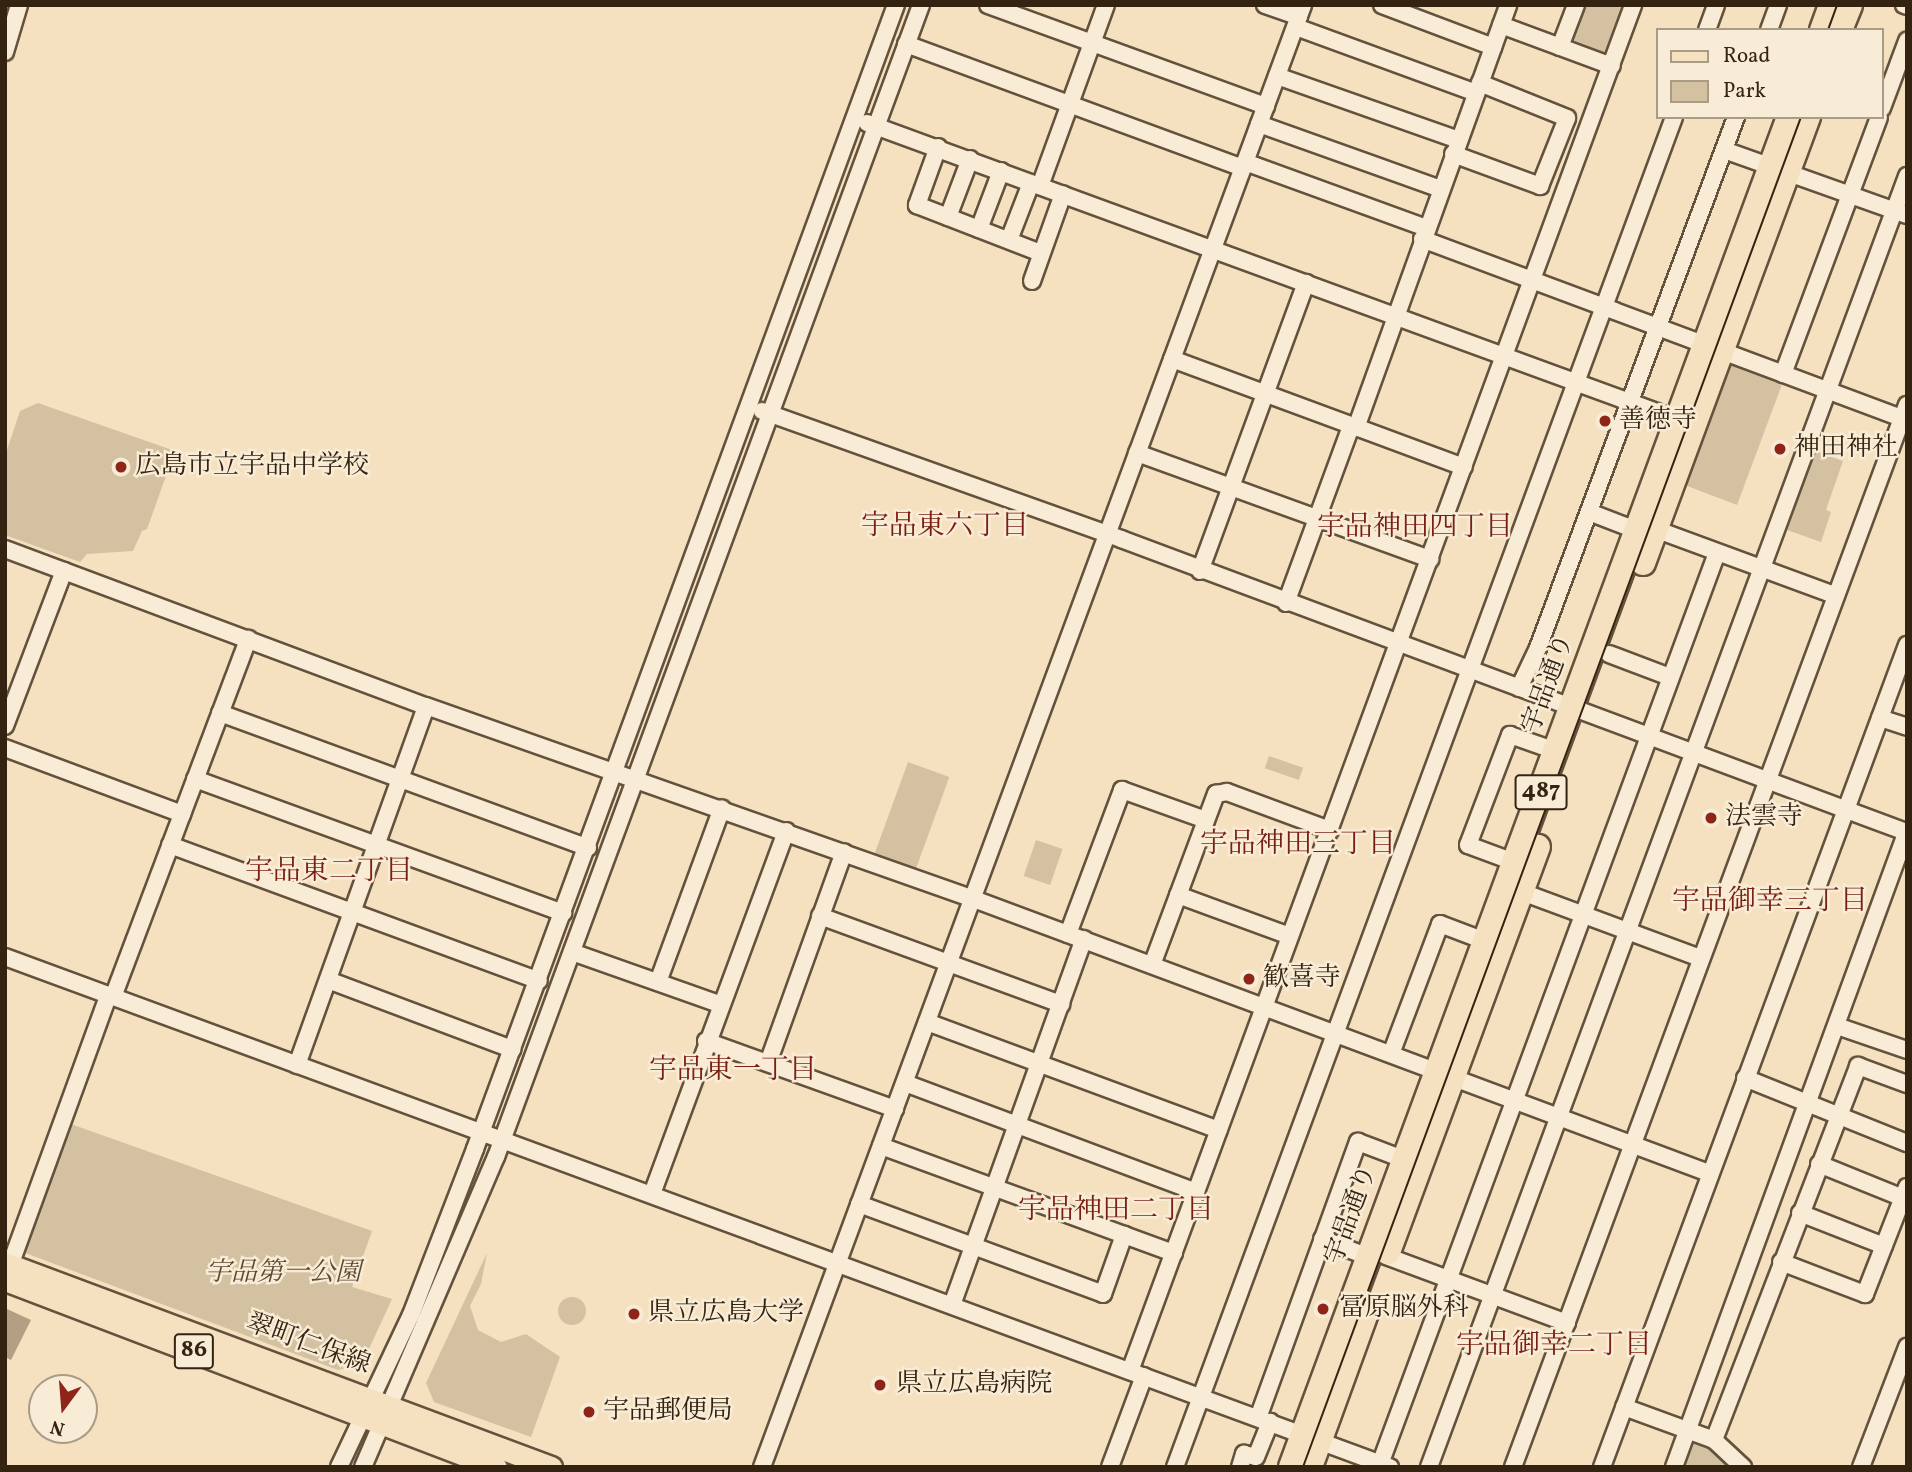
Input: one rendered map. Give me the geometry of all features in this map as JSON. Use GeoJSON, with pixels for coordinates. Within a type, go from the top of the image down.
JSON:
{"type":"FeatureCollection","features":[{"type":"Feature","properties":{"kind":"highway"},"geometry":{"type":"LineString","coordinates":[[1823,28],[1831,5]]}},
{"type":"Feature","properties":{"kind":"highway"},"geometry":{"type":"LineString","coordinates":[[1841,28],[1850,5]]}},
{"type":"Feature","properties":{"kind":"highway","name":"宇品通り"},"geometry":{"type":"LineString","coordinates":[[1291,1467],[1311,1438],[1445,1075],[1522,892],[1580,710],[1779,168],[1789,119]]}},
{"type":"Feature","properties":{"kind":"highway","name":"宇品通り"},"geometry":{"type":"LineString","coordinates":[[1779,168],[1807,119]]}},
{"type":"Feature","properties":{"kind":"highway","name":"宇品通り"},"geometry":{"type":"LineString","coordinates":[[1378,1256],[1403,1159],[1445,1075],[1485,941],[1556,751],[1609,654],[1646,529]]}},
{"type":"Feature","properties":{"kind":"highway","name":"宇品通り"},"geometry":{"type":"LineString","coordinates":[[1310,1467],[1311,1438]]}},
{"type":"Feature","properties":{"kind":"main road","name":"翠町仁保線"},"geometry":{"type":"LineString","coordinates":[[7,1272],[381,1409],[551,1467]]}},
{"type":"Feature","properties":{"kind":"main road","name":"翠町仁保線"},"geometry":{"type":"LineString","coordinates":[[7,1272],[362,1417],[381,1409]]}},
{"type":"Feature","properties":{"kind":"main road","name":"翠町仁保線"},"geometry":{"type":"LineString","coordinates":[[381,1409],[455,1460],[496,1467]]}},
{"type":"Feature","properties":{"kind":"street"},"geometry":{"type":"LineString","coordinates":[[5,52],[19,5]]}},
{"type":"Feature","properties":{"kind":"street"},"geometry":{"type":"LineString","coordinates":[[363,1467],[411,1315],[564,913],[896,5]]}},
{"type":"Feature","properties":{"kind":"street"},"geometry":{"type":"LineString","coordinates":[[381,1409],[503,1139],[921,5]]}},
{"type":"Feature","properties":{"kind":"street"},"geometry":{"type":"LineString","coordinates":[[988,5],[1266,106]]}},
{"type":"Feature","properties":{"kind":"street"},"geometry":{"type":"LineString","coordinates":[[1009,240],[1069,105],[1106,5]]}},
{"type":"Feature","properties":{"kind":"street"},"geometry":{"type":"LineString","coordinates":[[1265,5],[1478,88],[1567,118],[1540,187],[1456,147],[1277,76]]}},
{"type":"Feature","properties":{"kind":"street"},"geometry":{"type":"LineString","coordinates":[[1382,5],[1493,47]]}},
{"type":"Feature","properties":{"kind":"street"},"geometry":{"type":"LineString","coordinates":[[1286,603],[1397,316],[1424,234],[1508,5]]}},
{"type":"Feature","properties":{"kind":"street"},"geometry":{"type":"LineString","coordinates":[[1560,47],[1576,5]]}},
{"type":"Feature","properties":{"kind":"street"},"geometry":{"type":"LineString","coordinates":[[1110,1467],[1174,1253],[1397,644],[1534,281],[1633,5]]}},
{"type":"Feature","properties":{"kind":"street"},"geometry":{"type":"LineString","coordinates":[[1708,28],[1716,5]]}},
{"type":"Feature","properties":{"kind":"street"},"geometry":{"type":"LineString","coordinates":[[1770,28],[1778,5]]}},
{"type":"Feature","properties":{"kind":"street"},"geometry":{"type":"LineString","coordinates":[[762,1467],[1299,16]]}},
{"type":"Feature","properties":{"kind":"street"},"geometry":{"type":"LineString","coordinates":[[1501,25],[1612,66]]}},
{"type":"Feature","properties":{"kind":"street"},"geometry":{"type":"LineString","coordinates":[[1884,103],[1907,41]]}},
{"type":"Feature","properties":{"kind":"street"},"geometry":{"type":"LineString","coordinates":[[906,44],[1069,105],[1244,165],[1424,234],[1534,281],[1828,391],[1905,415],[1834,595],[1513,1467]]}},
{"type":"Feature","properties":{"kind":"street"},"geometry":{"type":"LineString","coordinates":[[855,119],[938,147],[1685,422]]}},
{"type":"Feature","properties":{"kind":"street"},"geometry":{"type":"LineString","coordinates":[[1175,1467],[1673,119]]}},
{"type":"Feature","properties":{"kind":"street"},"geometry":{"type":"LineString","coordinates":[[1519,688],[1589,512],[1736,119]]}},
{"type":"Feature","properties":{"kind":"street"},"geometry":{"type":"LineString","coordinates":[[1783,374],[1878,119]]}},
{"type":"Feature","properties":{"kind":"street"},"geometry":{"type":"LineString","coordinates":[[1259,124],[1441,189]]}},
{"type":"Feature","properties":{"kind":"street"},"geometry":{"type":"LineString","coordinates":[[938,147],[917,205],[1041,253]]}},
{"type":"Feature","properties":{"kind":"street"},"geometry":{"type":"LineString","coordinates":[[1724,150],[1900,212]]}},
{"type":"Feature","properties":{"kind":"street"},"geometry":{"type":"LineString","coordinates":[[948,217],[970,159]]}},
{"type":"Feature","properties":{"kind":"street"},"geometry":{"type":"LineString","coordinates":[[979,229],[1001,171]]}},
{"type":"Feature","properties":{"kind":"street"},"geometry":{"type":"LineString","coordinates":[[1429,1467],[1828,391],[1900,212],[1907,176]]}},
{"type":"Feature","properties":{"kind":"street"},"geometry":{"type":"LineString","coordinates":[[1032,281],[1062,194]]}},
{"type":"Feature","properties":{"kind":"street"},"geometry":{"type":"LineString","coordinates":[[1200,571],[1306,282]]}},
{"type":"Feature","properties":{"kind":"street"},"geometry":{"type":"LineString","coordinates":[[1172,359],[1464,467]]}},
{"type":"Feature","properties":{"kind":"street"},"geometry":{"type":"LineString","coordinates":[[750,406],[1907,832],[1674,1467]]}},
{"type":"Feature","properties":{"kind":"street"},"geometry":{"type":"LineString","coordinates":[[1137,453],[1430,559]]}},
{"type":"Feature","properties":{"kind":"street"},"geometry":{"type":"LineString","coordinates":[[1589,512],[1717,553],[1834,595]]}},
{"type":"Feature","properties":{"kind":"street"},"geometry":{"type":"LineString","coordinates":[[5,957],[837,1262],[1383,1466],[1582,914],[1717,553]]}},
{"type":"Feature","properties":{"kind":"street"},"geometry":{"type":"LineString","coordinates":[[7,554],[64,571],[426,706],[638,778],[971,898],[1709,1173]]}},
{"type":"Feature","properties":{"kind":"street"},"geometry":{"type":"LineString","coordinates":[[5,726],[64,571]]}},
{"type":"Feature","properties":{"kind":"street"},"geometry":{"type":"LineString","coordinates":[[7,1272],[248,639]]}},
{"type":"Feature","properties":{"kind":"street"},"geometry":{"type":"LineString","coordinates":[[1602,1467],[1907,645]]}},
{"type":"Feature","properties":{"kind":"street"},"geometry":{"type":"LineString","coordinates":[[1609,654],[1671,677]]}},
{"type":"Feature","properties":{"kind":"street"},"geometry":{"type":"LineString","coordinates":[[297,1065],[426,706]]}},
{"type":"Feature","properties":{"kind":"street"},"geometry":{"type":"LineString","coordinates":[[220,713],[588,848]]}},
{"type":"Feature","properties":{"kind":"street"},"geometry":{"type":"LineString","coordinates":[[1880,718],[1907,727]]}},
{"type":"Feature","properties":{"kind":"street"},"geometry":{"type":"LineString","coordinates":[[1514,862],[1468,845],[1510,735],[1556,751]]}},
{"type":"Feature","properties":{"kind":"street"},"geometry":{"type":"LineString","coordinates":[[5,748],[182,814]]}},
{"type":"Feature","properties":{"kind":"street"},"geometry":{"type":"LineString","coordinates":[[195,779],[564,913]]}},
{"type":"Feature","properties":{"kind":"street"},"geometry":{"type":"LineString","coordinates":[[952,1305],[1061,1004],[1076,937],[1122,790],[1206,820]]}},
{"type":"Feature","properties":{"kind":"street"},"geometry":{"type":"LineString","coordinates":[[1152,965],[1216,794],[1227,792],[1329,830]]}},
{"type":"Feature","properties":{"kind":"street"},"geometry":{"type":"LineString","coordinates":[[658,982],[722,808]]}},
{"type":"Feature","properties":{"kind":"street"},"geometry":{"type":"LineString","coordinates":[[652,1194],[719,1004],[786,831]]}},
{"type":"Feature","properties":{"kind":"street"},"geometry":{"type":"LineString","coordinates":[[170,845],[538,981]]}},
{"type":"Feature","properties":{"kind":"street"},"geometry":{"type":"LineString","coordinates":[[768,1063],[844,852]]}},
{"type":"Feature","properties":{"kind":"street"},"geometry":{"type":"LineString","coordinates":[[1522,892],[1700,958]]}},
{"type":"Feature","properties":{"kind":"street"},"geometry":{"type":"LineString","coordinates":[[1178,895],[1290,936]]}},
{"type":"Feature","properties":{"kind":"street"},"geometry":{"type":"LineString","coordinates":[[820,916],[1061,1004]]}},
{"type":"Feature","properties":{"kind":"street"},"geometry":{"type":"LineString","coordinates":[[1391,1054],[1440,924],[1485,941]]}},
{"type":"Feature","properties":{"kind":"street"},"geometry":{"type":"LineString","coordinates":[[572,952],[719,1004]]}},
{"type":"Feature","properties":{"kind":"street"},"geometry":{"type":"LineString","coordinates":[[328,980],[512,1049]]}},
{"type":"Feature","properties":{"kind":"street"},"geometry":{"type":"LineString","coordinates":[[926,1022],[1219,1130]]}},
{"type":"Feature","properties":{"kind":"street"},"geometry":{"type":"LineString","coordinates":[[1838,1026],[1907,1050]]}},
{"type":"Feature","properties":{"kind":"street"},"geometry":{"type":"LineString","coordinates":[[706,1041],[895,1109]]}},
{"type":"Feature","properties":{"kind":"street"},"geometry":{"type":"LineString","coordinates":[[1714,1440],[1857,1066],[1907,1084]]}},
{"type":"Feature","properties":{"kind":"street"},"geometry":{"type":"LineString","coordinates":[[1745,1078],[1907,1143]]}},
{"type":"Feature","properties":{"kind":"street"},"geometry":{"type":"LineString","coordinates":[[905,1083],[1196,1192]]}},
{"type":"Feature","properties":{"kind":"street"},"geometry":{"type":"LineString","coordinates":[[1240,1467],[1244,1454],[1256,1457],[1264,1420],[1322,1239],[1358,1142],[1403,1159]]}},
{"type":"Feature","properties":{"kind":"street"},"geometry":{"type":"LineString","coordinates":[[881,1146],[1174,1253]]}},
{"type":"Feature","properties":{"kind":"street"},"geometry":{"type":"LineString","coordinates":[[1781,1262],[1865,1294],[1905,1192],[1819,1164]]}},
{"type":"Feature","properties":{"kind":"street"},"geometry":{"type":"LineString","coordinates":[[859,1204],[1102,1294],[1124,1235]]}},
{"type":"Feature","properties":{"kind":"street"},"geometry":{"type":"LineString","coordinates":[[1800,1213],[1884,1246]]}},
{"type":"Feature","properties":{"kind":"street"},"geometry":{"type":"LineString","coordinates":[[1322,1239],[1449,1279],[1567,1322]]}},
{"type":"Feature","properties":{"kind":"street"},"geometry":{"type":"LineString","coordinates":[[1861,1467],[1907,1347]]}},
{"type":"Feature","properties":{"kind":"street"},"geometry":{"type":"LineString","coordinates":[[1624,1407],[1714,1440],[1743,1467]]}},
{"type":"Feature","properties":{"kind":"street"},"geometry":{"type":"LineString","coordinates":[[339,1467],[362,1417]]}},
{"type":"Feature","properties":{"kind":"green space"},"geometry":{"type":"Polygon","coordinates":[[[1580,5],[1629,5],[1611,55],[1605,58],[1573,46],[1568,37],[1580,5]]]}},
{"type":"Feature","properties":{"kind":"green space"},"geometry":{"type":"Polygon","coordinates":[[[1732,360],[1784,379],[1737,505],[1682,484],[1726,364],[1732,360]]]}},
{"type":"Feature","properties":{"kind":"green space"},"geometry":{"type":"Polygon","coordinates":[[[38,403],[175,451],[147,529],[142,531],[133,551],[87,554],[80,562],[5,535],[5,456],[20,411],[38,403]]]}},
{"type":"Feature","properties":{"kind":"green space"},"geometry":{"type":"Polygon","coordinates":[[[1815,451],[1843,461],[1826,510],[1831,512],[1821,542],[1787,530],[1815,451]]]}},
{"type":"Feature","properties":{"kind":"green space"},"geometry":{"type":"Polygon","coordinates":[[[1269,756],[1303,768],[1299,780],[1265,768],[1269,756]]]}},
{"type":"Feature","properties":{"kind":"green space"},"geometry":{"type":"Polygon","coordinates":[[[908,762],[949,777],[915,870],[874,855],[908,762]]]}},
{"type":"Feature","properties":{"kind":"green space"},"geometry":{"type":"Polygon","coordinates":[[[1036,840],[1062,849],[1050,885],[1024,876],[1036,840]]]}},
{"type":"Feature","properties":{"kind":"green space","name":"宇品第一公園"},"geometry":{"type":"Polygon","coordinates":[[[68,1123],[372,1231],[352,1287],[392,1299],[362,1364],[338,1370],[20,1251],[68,1123]]]}},
{"type":"Feature","properties":{"kind":"green space"},"geometry":{"type":"Polygon","coordinates":[[[487,1253],[481,1284],[470,1306],[478,1330],[501,1342],[526,1334],[560,1357],[531,1437],[434,1402],[426,1383],[487,1253]]]}},
{"type":"Feature","properties":{"kind":"green space"},"geometry":{"type":"Polygon","coordinates":[[[572,1297],[582,1301],[586,1311],[582,1321],[572,1325],[562,1321],[558,1311],[562,1301],[572,1297]]]}},
{"type":"Feature","properties":{"kind":"green space"},"geometry":{"type":"Polygon","coordinates":[[[1691,1441],[1718,1454],[1731,1467],[1677,1467],[1691,1441]]]}},
{"type":"Feature","properties":{"kind":"shaded area"},"geometry":{"type":"Polygon","coordinates":[[[7,1309],[31,1320],[11,1360],[5,1357],[7,1309]]]}},
{"type":"Feature","properties":{"kind":"tram line"},"geometry":{"type":"LineString","coordinates":[[1829,28],[1837,5]]}},
{"type":"Feature","properties":{"kind":"tram line"},"geometry":{"type":"LineString","coordinates":[[1303,1467],[1800,119]]}},
{"type":"Feature","properties":{"kind":"place","name":"善徳寺"},"geometry":{"type":"Point","coordinates":[1605,421]}},
{"type":"Feature","properties":{"kind":"place","name":"神田神社"},"geometry":{"type":"Point","coordinates":[1780,449]}},
{"type":"Feature","properties":{"kind":"place","name":"広島市立宇品中学校"},"geometry":{"type":"Point","coordinates":[121,467]}},
{"type":"Feature","properties":{"kind":"place","name":"法雲寺"},"geometry":{"type":"Point","coordinates":[1711,818]}},
{"type":"Feature","properties":{"kind":"place","name":"歓喜寺"},"geometry":{"type":"Point","coordinates":[1249,979]}},
{"type":"Feature","properties":{"kind":"place","name":"冨原脳外科"},"geometry":{"type":"Point","coordinates":[1323,1309]}},
{"type":"Feature","properties":{"kind":"place","name":"県立広島大学"},"geometry":{"type":"Point","coordinates":[634,1314]}},
{"type":"Feature","properties":{"kind":"place","name":"県立広島病院"},"geometry":{"type":"Point","coordinates":[880,1385]}},
{"type":"Feature","properties":{"kind":"place","name":"宇品郵便局"},"geometry":{"type":"Point","coordinates":[589,1412]}},
{"type":"Feature","properties":{"kind":"district","name":"宇品東六丁目"},"geometry":{"type":"Point","coordinates":[945,527]}},
{"type":"Feature","properties":{"kind":"district","name":"宇品神田四丁目"},"geometry":{"type":"Point","coordinates":[1415,528]}},
{"type":"Feature","properties":{"kind":"district","name":"宇品神田三丁目"},"geometry":{"type":"Point","coordinates":[1298,845]}},
{"type":"Feature","properties":{"kind":"district","name":"宇品東二丁目"},"geometry":{"type":"Point","coordinates":[329,872]}},
{"type":"Feature","properties":{"kind":"district","name":"宇品御幸三丁目"},"geometry":{"type":"Point","coordinates":[1770,902]}},
{"type":"Feature","properties":{"kind":"district","name":"宇品東一丁目"},"geometry":{"type":"Point","coordinates":[733,1071]}},
{"type":"Feature","properties":{"kind":"district","name":"宇品神田二丁目"},"geometry":{"type":"Point","coordinates":[1116,1211]}},
{"type":"Feature","properties":{"kind":"district","name":"宇品御幸二丁目"},"geometry":{"type":"Point","coordinates":[1554,1346]}}]}
